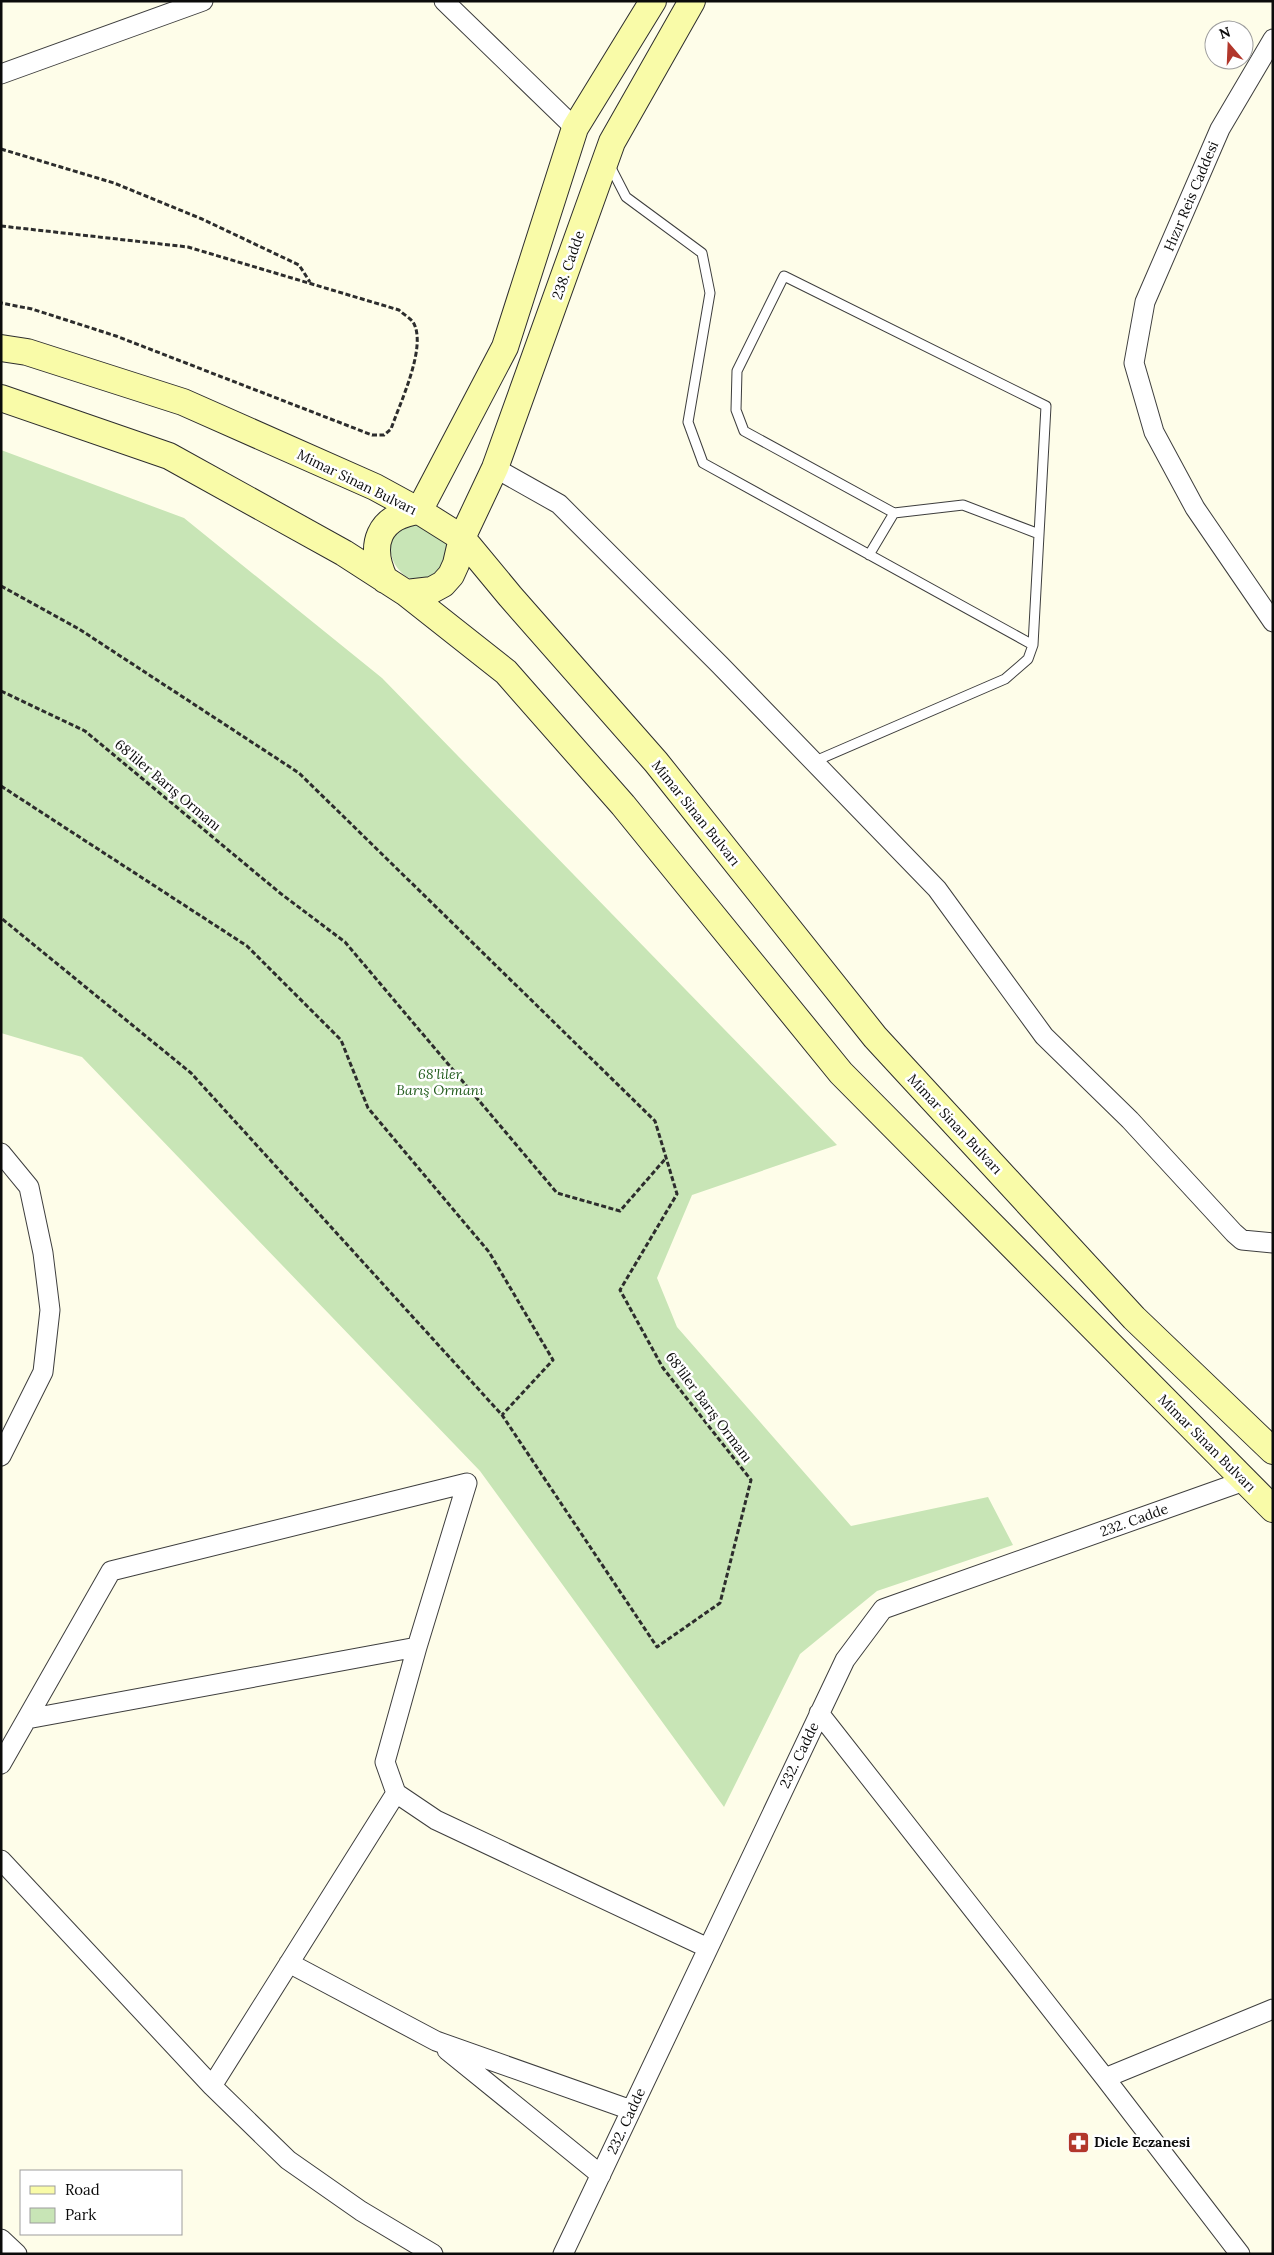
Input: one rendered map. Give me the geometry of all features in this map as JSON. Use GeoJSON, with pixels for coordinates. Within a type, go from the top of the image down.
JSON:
{"type":"FeatureCollection","features":[{"type":"Feature","properties":{"kind":"main road"},"geometry":{"type":"LineString","coordinates":[[462,538],[456,564],[451,574],[442,584],[432,590],[395,586],[379,568],[376,554],[377,541],[383,528],[393,519],[405,513],[419,511],[505,347],[576,128],[653,1]]}},
{"type":"Feature","properties":{"kind":"main road","name":"238. Cadde"},"geometry":{"type":"LineString","coordinates":[[462,538],[495,468],[612,142],[692,1]]}},
{"type":"Feature","properties":{"kind":"main road"},"geometry":{"type":"LineString","coordinates":[[576,128],[606,157]]}},
{"type":"Feature","properties":{"kind":"main road","name":"Mimar Sinan Bulvarı"},"geometry":{"type":"LineString","coordinates":[[1,348],[27,352],[183,402],[374,487],[419,511],[462,538],[510,596],[656,762],[875,1037],[1134,1318],[1273,1451]]}},
{"type":"Feature","properties":{"kind":"main road","name":"Mimar Sinan Bulvarı"},"geometry":{"type":"LineString","coordinates":[[1,398],[169,456],[344,552],[395,586],[506,672],[624,805],[841,1073],[1273,1509]]}},
{"type":"Feature","properties":{"kind":"street"},"geometry":{"type":"LineString","coordinates":[[1,74],[203,1]]}},
{"type":"Feature","properties":{"kind":"street"},"geometry":{"type":"LineString","coordinates":[[444,1],[576,128]]}},
{"type":"Feature","properties":{"kind":"street","name":"Hızır Reis Caddesi"},"geometry":{"type":"LineString","coordinates":[[1273,39],[1220,129],[1145,302],[1134,363],[1154,432],[1184,488],[1195,508],[1273,622]]}},
{"type":"Feature","properties":{"kind":"street"},"geometry":{"type":"LineString","coordinates":[[495,468],[559,504],[720,665],[937,889],[1044,1036],[1130,1120],[1242,1240],[1273,1243]]}},
{"type":"Feature","properties":{"kind":"street"},"geometry":{"type":"LineString","coordinates":[[1,1153],[29,1188],[43,1253],[50,1310],[43,1372],[1,1456]]}},
{"type":"Feature","properties":{"kind":"street","name":"232. Cadde"},"geometry":{"type":"LineString","coordinates":[[563,2254],[845,1660],[883,1609],[1244,1480]]}},
{"type":"Feature","properties":{"kind":"street"},"geometry":{"type":"LineString","coordinates":[[1,1764],[111,1571],[467,1484],[417,1647],[385,1762],[396,1793],[436,1820],[708,1948]]}},
{"type":"Feature","properties":{"kind":"street"},"geometry":{"type":"LineString","coordinates":[[27,1719],[417,1647]]}},
{"type":"Feature","properties":{"kind":"street"},"geometry":{"type":"LineString","coordinates":[[819,1713],[1105,2078],[1240,2254]]}},
{"type":"Feature","properties":{"kind":"street"},"geometry":{"type":"LineString","coordinates":[[212,2086],[396,1793]]}},
{"type":"Feature","properties":{"kind":"street"},"geometry":{"type":"LineString","coordinates":[[1,1860],[212,2086],[288,2160],[361,2211],[433,2254]]}},
{"type":"Feature","properties":{"kind":"street"},"geometry":{"type":"LineString","coordinates":[[290,1963],[436,2041],[631,2110]]}},
{"type":"Feature","properties":{"kind":"street"},"geometry":{"type":"LineString","coordinates":[[1105,2078],[1273,2009]]}},
{"type":"Feature","properties":{"kind":"street"},"geometry":{"type":"LineString","coordinates":[[436,2041],[601,2174]]}},
{"type":"Feature","properties":{"kind":"street"},"geometry":{"type":"LineString","coordinates":[[1,2239],[17,2254]]}},
{"type":"Feature","properties":{"kind":"lane"},"geometry":{"type":"LineString","coordinates":[[606,157],[626,197],[702,253],[710,293],[688,422],[703,463],[1032,645]]}},
{"type":"Feature","properties":{"kind":"lane"},"geometry":{"type":"LineString","coordinates":[[813,762],[1005,679],[1028,659],[1032,645],[1039,534],[1046,406],[784,276],[737,371],[736,410],[744,431],[894,512],[963,505],[1039,534]]}},
{"type":"Feature","properties":{"kind":"lane"},"geometry":{"type":"LineString","coordinates":[[869,554],[894,512]]}},
{"type":"Feature","properties":{"kind":"path"},"geometry":{"type":"LineString","coordinates":[[1,149],[114,183],[202,219],[299,265],[310,282]]}},
{"type":"Feature","properties":{"kind":"path"},"geometry":{"type":"LineString","coordinates":[[1,226],[188,247],[399,310],[413,322],[418,339],[415,359],[391,429],[384,435],[372,435],[116,336],[32,310],[1,303]]}},
{"type":"Feature","properties":{"kind":"path","name":"68'liler Barış Ormanı"},"geometry":{"type":"LineString","coordinates":[[1,586],[79,629],[299,773],[655,1121],[677,1194],[620,1290],[663,1368],[751,1480],[720,1603],[657,1647],[502,1415],[192,1073],[1,918]]}},
{"type":"Feature","properties":{"kind":"path","name":"68'liler Barış Ormanı"},"geometry":{"type":"LineString","coordinates":[[1,691],[85,730],[280,893],[345,942],[557,1193],[620,1210],[666,1157]]}},
{"type":"Feature","properties":{"kind":"path"},"geometry":{"type":"LineString","coordinates":[[1,786],[247,946],[342,1040],[368,1108],[489,1252],[553,1360],[502,1415]]}},
{"type":"Feature","properties":{"kind":"green space","name":"68'liler Barış Ormanı"},"geometry":{"type":"Polygon","coordinates":[[[1,450],[184,518],[382,678],[837,1145],[692,1195],[657,1278],[677,1327],[851,1526],[988,1497],[1013,1545],[877,1591],[800,1654],[724,1807],[480,1471],[82,1057],[1,1033],[1,450]]]}},
{"type":"Feature","properties":{"kind":"green space"},"geometry":{"type":"Polygon","coordinates":[[[417,523],[446,542],[447,550],[445,560],[438,570],[427,579],[415,580],[404,575],[396,565],[391,553],[392,541],[400,530],[417,523]]]}},
{"type":"Feature","properties":{"kind":"place","name":"Dicle Eczanesi"},"geometry":{"type":"Point","coordinates":[1078,2142]}}]}
